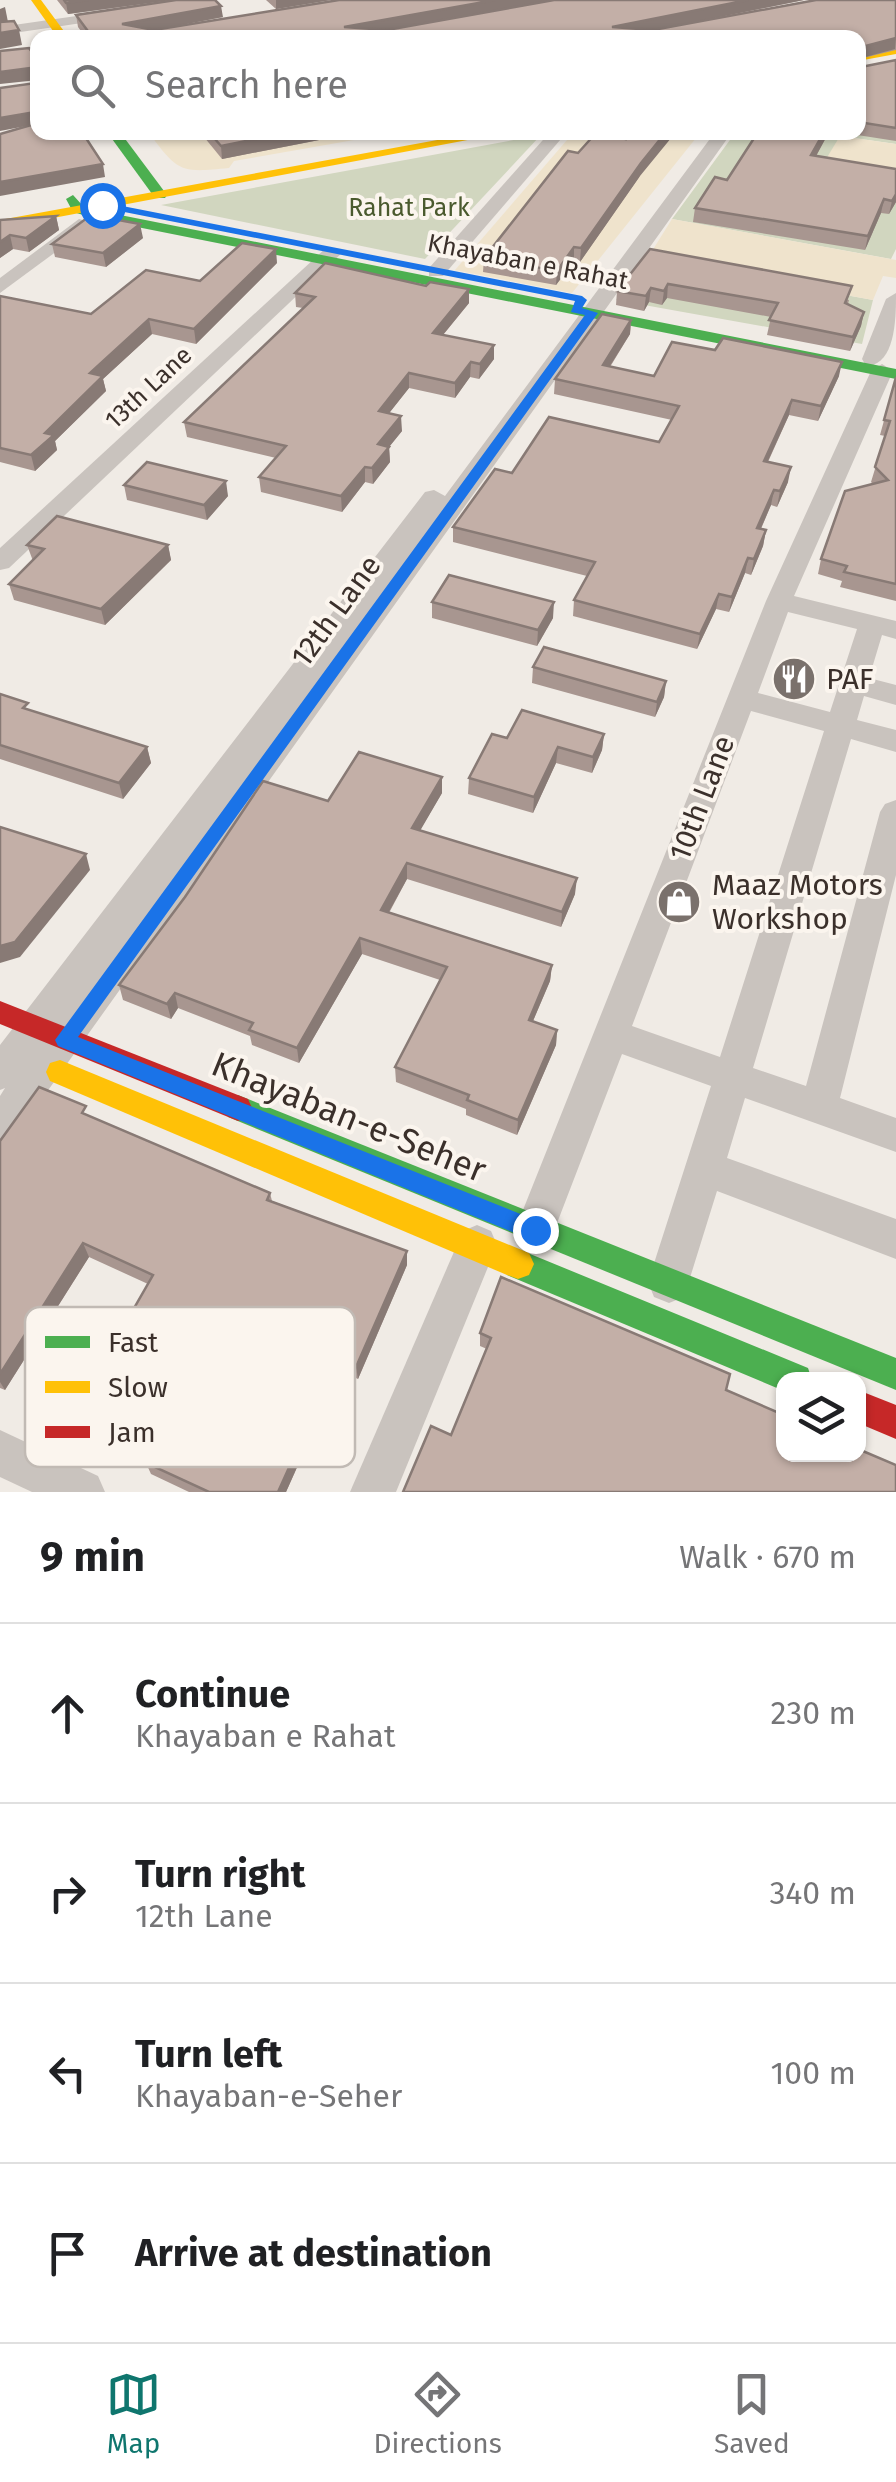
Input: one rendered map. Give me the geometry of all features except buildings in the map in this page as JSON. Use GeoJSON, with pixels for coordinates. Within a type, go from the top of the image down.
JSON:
{"type":"FeatureCollection","features":[{"type":"Feature","properties":{"kind":"street"},"geometry":{"type":"LineString","coordinates":[[17,0],[45,30]]}},
{"type":"Feature","properties":{"kind":"street"},"geometry":{"type":"LineString","coordinates":[[36,0],[46,30]]}},
{"type":"Feature","properties":{"kind":"street"},"geometry":{"type":"LineString","coordinates":[[56,30],[128,13]]}},
{"type":"Feature","properties":{"kind":"street"},"geometry":{"type":"LineString","coordinates":[[0,31],[30,32]]}},
{"type":"Feature","properties":{"kind":"street"},"geometry":{"type":"LineString","coordinates":[[0,56],[30,41]]}},
{"type":"Feature","properties":{"kind":"street"},"geometry":{"type":"LineString","coordinates":[[866,57],[896,51]]}},
{"type":"Feature","properties":{"kind":"street"},"geometry":{"type":"LineString","coordinates":[[866,67],[896,61]]}},
{"type":"Feature","properties":{"kind":"street"},"geometry":{"type":"LineString","coordinates":[[122,140],[169,188]]}},
{"type":"Feature","properties":{"kind":"street"},"geometry":{"type":"LineString","coordinates":[[144,140],[169,188]]}},
{"type":"Feature","properties":{"kind":"street"},"geometry":{"type":"LineString","coordinates":[[0,224],[405,140]]}},
{"type":"Feature","properties":{"kind":"street"},"geometry":{"type":"LineString","coordinates":[[169,188],[456,140]]}},
{"type":"Feature","properties":{"kind":"street"},"geometry":{"type":"LineString","coordinates":[[436,272],[552,140]]}},
{"type":"Feature","properties":{"kind":"street","name":"12th Lane"},"geometry":{"type":"LineString","coordinates":[[0,1126],[587,306],[701,140]]}},
{"type":"Feature","properties":{"kind":"street","name":"12th Lane"},"geometry":{"type":"LineString","coordinates":[[5,1057],[34,1026],[718,140]]}},
{"type":"Feature","properties":{"kind":"street"},"geometry":{"type":"LineString","coordinates":[[0,213],[93,205]]}},
{"type":"Feature","properties":{"kind":"street"},"geometry":{"type":"LineString","coordinates":[[0,287],[93,205]]}},
{"type":"Feature","properties":{"kind":"street","name":"Khayaban e Rahat"},"geometry":{"type":"LineString","coordinates":[[93,205],[887,367]]}},
{"type":"Feature","properties":{"kind":"street"},"geometry":{"type":"LineString","coordinates":[[330,256],[587,306]]}},
{"type":"Feature","properties":{"kind":"street","name":"13th Lane"},"geometry":{"type":"LineString","coordinates":[[0,562],[330,256]]}},
{"type":"Feature","properties":{"kind":"street","name":"10th Lane"},"geometry":{"type":"LineString","coordinates":[[535,1230],[783,592],[887,367],[896,299]]}},
{"type":"Feature","properties":{"kind":"street"},"geometry":{"type":"LineString","coordinates":[[668,1282],[854,684],[888,621],[783,592]]}},
{"type":"Feature","properties":{"kind":"street"},"geometry":{"type":"LineString","coordinates":[[854,684],[896,695]]}},
{"type":"Feature","properties":{"kind":"street"},"geometry":{"type":"LineString","coordinates":[[741,698],[896,741]]}},
{"type":"Feature","properties":{"kind":"street"},"geometry":{"type":"LineString","coordinates":[[818,1107],[896,812]]}},
{"type":"Feature","properties":{"kind":"street","name":"Khayaban-e-Seher"},"geometry":{"type":"LineString","coordinates":[[0,1012],[896,1374]]}},
{"type":"Feature","properties":{"kind":"street"},"geometry":{"type":"LineString","coordinates":[[610,1034],[896,1136]]}},
{"type":"Feature","properties":{"kind":"street"},"geometry":{"type":"LineString","coordinates":[[5,1057],[45,1066],[777,1372]]}},
{"type":"Feature","properties":{"kind":"street"},"geometry":{"type":"LineString","coordinates":[[704,1168],[896,1238]]}},
{"type":"Feature","properties":{"kind":"street"},"geometry":{"type":"LineString","coordinates":[[373,1492],[476,1245]]}},
{"type":"Feature","properties":{"kind":"street"},"geometry":{"type":"LineString","coordinates":[[866,1409],[896,1422]]}},
{"type":"Feature","properties":{"kind":"street"},"geometry":{"type":"LineString","coordinates":[[0,1453],[25,1465]]}},
{"type":"Feature","properties":{"kind":"street"},"geometry":{"type":"LineString","coordinates":[[29,1467],[82,1492]]}},
{"type":"Feature","properties":{"kind":"green space"},"geometry":{"type":"Polygon","coordinates":[[[896,113],[896,144],[866,140],[866,128],[896,113]]]}},
{"type":"Feature","properties":{"kind":"green space","name":"Rahat Park"},"geometry":{"type":"Polygon","coordinates":[[[514,140],[536,140],[425,259],[161,205],[514,140]]]}},
{"type":"Feature","properties":{"kind":"green space"},"geometry":{"type":"Polygon","coordinates":[[[730,140],[845,140],[896,182],[896,249],[891,259],[672,219],[730,140]]]}},
{"type":"Feature","properties":{"kind":"green space"},"geometry":{"type":"Polygon","coordinates":[[[647,259],[873,300],[862,344],[616,300],[647,259]]]}},
{"type":"Feature","properties":{"kind":"sand"},"geometry":{"type":"Polygon","coordinates":[[[154,140],[354,140],[234,161],[229,168],[190,169],[167,156],[154,140]]]}},
{"type":"Feature","properties":{"kind":"sand"},"geometry":{"type":"Polygon","coordinates":[[[567,140],[694,140],[572,293],[455,270],[567,140]]]}},
{"type":"Feature","properties":{"kind":"sand"},"geometry":{"type":"Polygon","coordinates":[[[838,140],[896,144],[896,182],[820,169],[838,140]]]}},
{"type":"Feature","properties":{"kind":"sand"},"geometry":{"type":"Polygon","coordinates":[[[672,219],[896,260],[896,278],[883,276],[873,300],[647,259],[672,219]]]}},
{"type":"Feature","properties":{"kind":"traffic: fast"},"geometry":{"type":"LineString","coordinates":[[119,140],[160,195]]}},
{"type":"Feature","properties":{"kind":"traffic: fast"},"geometry":{"type":"LineString","coordinates":[[73,199],[78,209],[97,215],[896,374]]}},
{"type":"Feature","properties":{"kind":"traffic: fast"},"geometry":{"type":"LineString","coordinates":[[238,1108],[896,1374]]}},
{"type":"Feature","properties":{"kind":"traffic: fast"},"geometry":{"type":"LineString","coordinates":[[518,1264],[777,1372]]}},
{"type":"Feature","properties":{"kind":"traffic: slow"},"geometry":{"type":"LineString","coordinates":[[36,0],[58,30]]}},
{"type":"Feature","properties":{"kind":"traffic: slow"},"geometry":{"type":"LineString","coordinates":[[866,57],[896,51]]}},
{"type":"Feature","properties":{"kind":"traffic: slow"},"geometry":{"type":"LineString","coordinates":[[0,224],[460,140]]}},
{"type":"Feature","properties":{"kind":"traffic: slow"},"geometry":{"type":"LineString","coordinates":[[60,1072],[518,1264]]}},
{"type":"Feature","properties":{"kind":"traffic: jam"},"geometry":{"type":"LineString","coordinates":[[0,1012],[238,1108]]}},
{"type":"Feature","properties":{"kind":"traffic: jam"},"geometry":{"type":"LineString","coordinates":[[866,1409],[896,1422]]}},
{"type":"Feature","properties":{"kind":"place","name":"PAF"},"geometry":{"type":"Point","coordinates":[794,679]}},
{"type":"Feature","properties":{"kind":"place","name":"Maaz Motors Workshop"},"geometry":{"type":"Point","coordinates":[679,902]}},
{"type":"Feature","properties":{"kind":"route"},"geometry":{"type":"LineString","coordinates":[[102,205],[582,300],[575,310],[592,313],[64,1040],[535,1230]]}}]}
